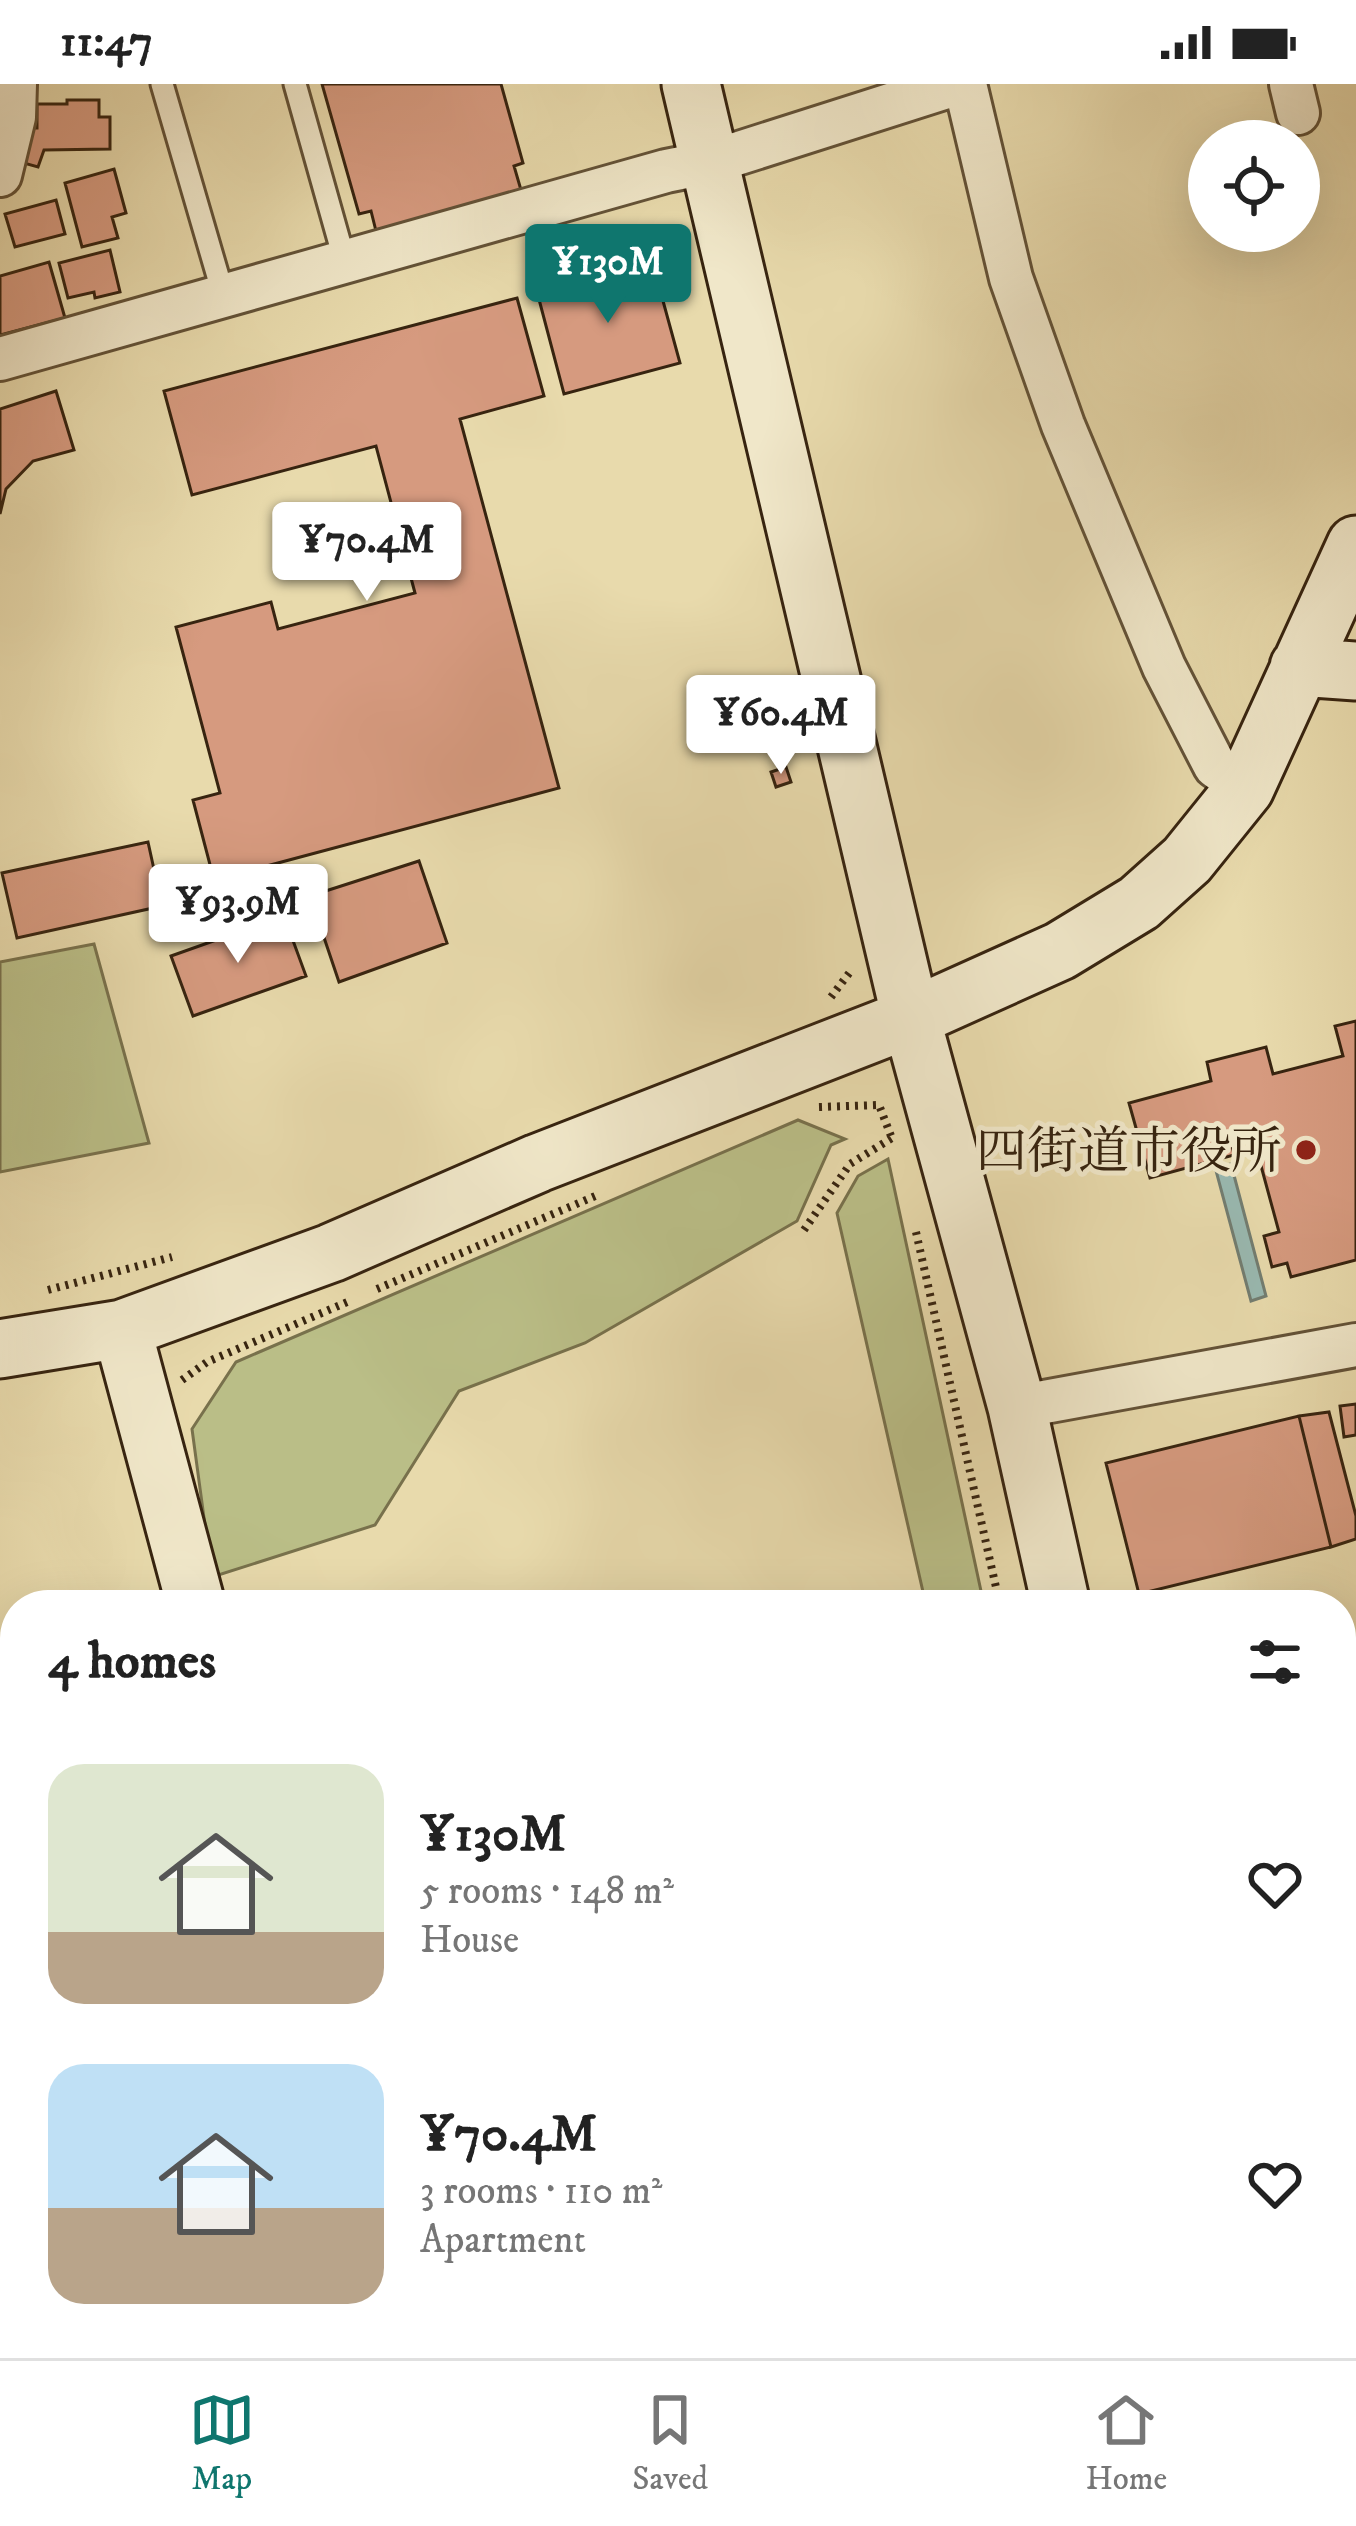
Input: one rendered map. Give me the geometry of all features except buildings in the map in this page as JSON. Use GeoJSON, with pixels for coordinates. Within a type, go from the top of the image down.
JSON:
{"type":"FeatureCollection","features":[{"type":"Feature","properties":{"kind":"street"},"geometry":{"type":"LineString","coordinates":[[0,175],[14,117],[15,84]]}},
{"type":"Feature","properties":{"kind":"street"},"geometry":{"type":"LineString","coordinates":[[691,84],[911,1018],[1017,1407],[1058,1590]]}},
{"type":"Feature","properties":{"kind":"street"},"geometry":{"type":"LineString","coordinates":[[0,359],[666,171],[711,163],[961,84],[1011,278],[1063,425],[1164,667],[1215,766],[1245,788]]}},
{"type":"Feature","properties":{"kind":"street"},"geometry":{"type":"LineString","coordinates":[[0,1349],[122,1329],[331,1253],[538,1163],[911,1018],[1060,951],[1139,903],[1187,860],[1245,788],[1356,545]]}},
{"type":"Feature","properties":{"kind":"street"},"geometry":{"type":"LineString","coordinates":[[1299,667],[1356,671]]}},
{"type":"Feature","properties":{"kind":"street"},"geometry":{"type":"LineString","coordinates":[[122,1329],[192,1590]]}},
{"type":"Feature","properties":{"kind":"street"},"geometry":{"type":"LineString","coordinates":[[1017,1407],[1356,1345]]}},
{"type":"Feature","properties":{"kind":"lane"},"geometry":{"type":"LineString","coordinates":[[162,84],[224,297]]}},
{"type":"Feature","properties":{"kind":"lane"},"geometry":{"type":"LineString","coordinates":[[295,84],[345,262]]}},
{"type":"Feature","properties":{"kind":"path"},"geometry":{"type":"LineString","coordinates":[[826,1002],[851,975],[846,952]]}},
{"type":"Feature","properties":{"kind":"path"},"geometry":{"type":"LineString","coordinates":[[802,1107],[879,1105],[900,1157]]}},
{"type":"Feature","properties":{"kind":"path"},"geometry":{"type":"LineString","coordinates":[[804,1230],[850,1164],[892,1138]]}},
{"type":"Feature","properties":{"kind":"path"},"geometry":{"type":"LineString","coordinates":[[172,1388],[207,1362],[604,1192]]}},
{"type":"Feature","properties":{"kind":"path"},"geometry":{"type":"LineString","coordinates":[[915,1224],[997,1590]]}},
{"type":"Feature","properties":{"kind":"path"},"geometry":{"type":"LineString","coordinates":[[46,1291],[183,1254]]}},
{"type":"Feature","properties":{"kind":"green space"},"geometry":{"type":"Polygon","coordinates":[[[94,944],[149,1143],[0,1172],[0,962],[94,944]]]}},
{"type":"Feature","properties":{"kind":"green space"},"geometry":{"type":"Polygon","coordinates":[[[798,1120],[845,1139],[831,1145],[797,1221],[585,1343],[459,1391],[375,1525],[212,1577],[192,1429],[236,1362],[798,1120]]]}},
{"type":"Feature","properties":{"kind":"green space"},"geometry":{"type":"Polygon","coordinates":[[[888,1159],[981,1590],[923,1590],[837,1213],[858,1176],[888,1159]]]}},
{"type":"Feature","properties":{"kind":"water"},"geometry":{"type":"Polygon","coordinates":[[[1231,1164],[1266,1296],[1251,1301],[1215,1167],[1231,1164]]]}},
{"type":"Feature","properties":{"kind":"place","name":"四街道市役所"},"geometry":{"type":"Point","coordinates":[1306,1150]}}]}
